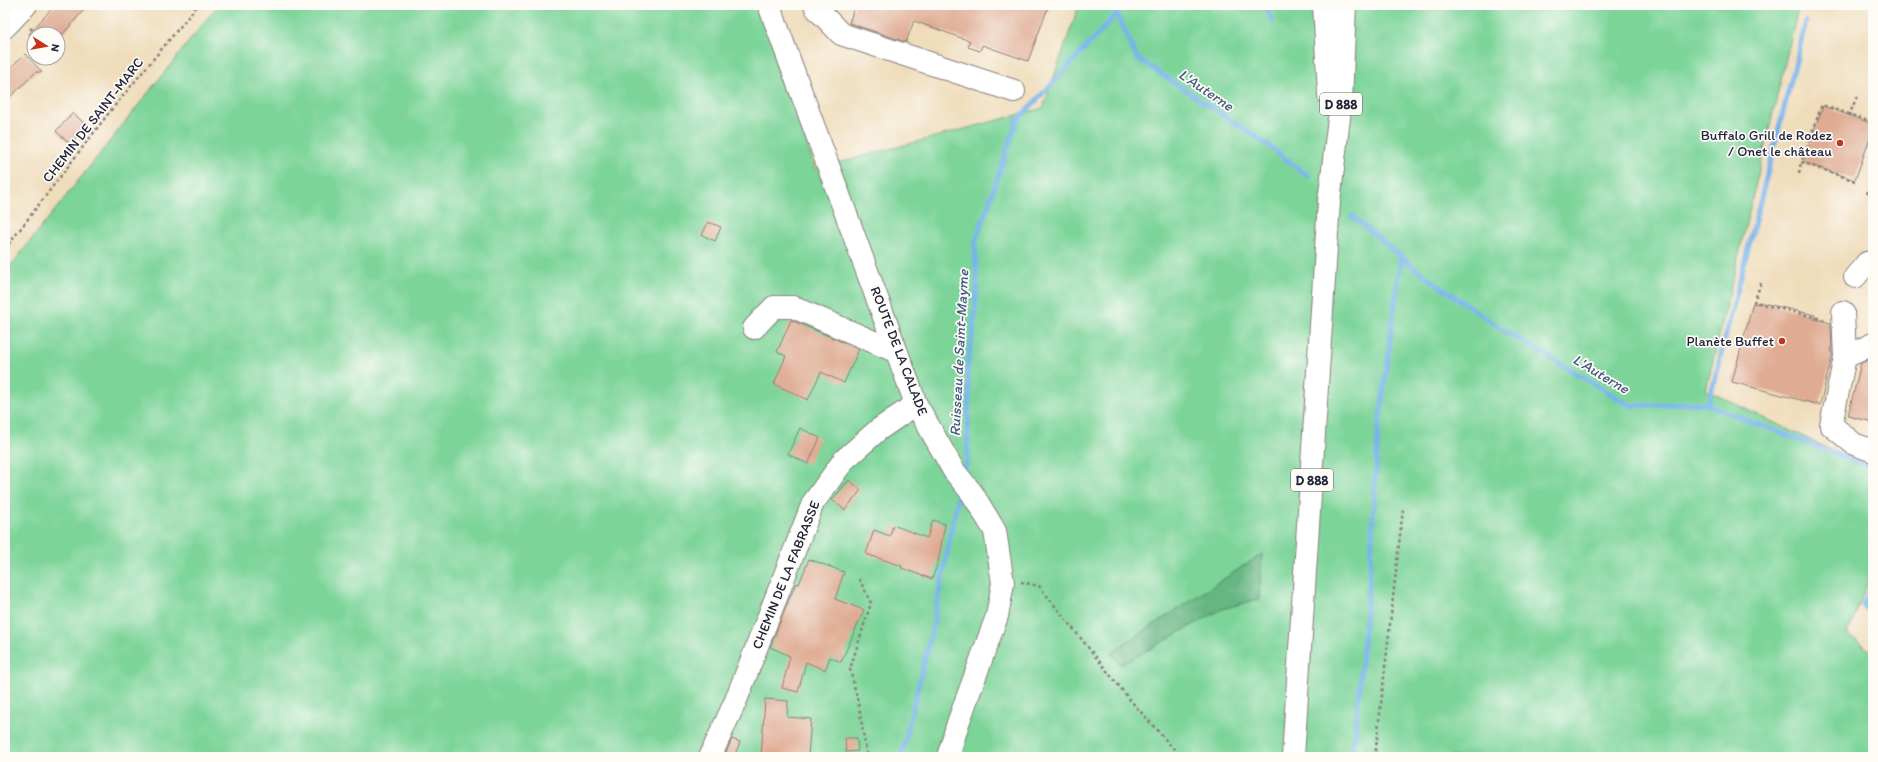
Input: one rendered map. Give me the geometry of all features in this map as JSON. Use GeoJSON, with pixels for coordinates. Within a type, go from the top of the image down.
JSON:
{"type":"FeatureCollection","features":[{"type":"Feature","properties":{"kind":"street"},"geometry":{"type":"LineString","coordinates":[[5,27],[26,5]]}},
{"type":"Feature","properties":{"kind":"street","name":"ROUTE DE LA CALADE"},"geometry":{"type":"LineString","coordinates":[[770,5],[916,404],[954,471],[972,493],[994,531],[1003,583],[997,616],[958,723],[948,757]]}},
{"type":"Feature","properties":{"kind":"street"},"geometry":{"type":"LineString","coordinates":[[815,5],[817,10],[841,34],[1014,91]]}},
{"type":"Feature","properties":{"kind":"street","name":"D 888"},"geometry":{"type":"LineString","coordinates":[[1324,5],[1329,104],[1330,202]]}},
{"type":"Feature","properties":{"kind":"street","name":"D 888"},"geometry":{"type":"LineString","coordinates":[[1293,757],[1330,202],[1341,101],[1344,5]]}},
{"type":"Feature","properties":{"kind":"street"},"geometry":{"type":"LineString","coordinates":[[754,328],[774,307],[793,307],[897,352]]}},
{"type":"Feature","properties":{"kind":"street"},"geometry":{"type":"LineString","coordinates":[[1843,312],[1845,357],[1830,425],[1854,444],[1873,450]]}},
{"type":"Feature","properties":{"kind":"street"},"geometry":{"type":"LineString","coordinates":[[1845,357],[1873,344]]}},
{"type":"Feature","properties":{"kind":"street","name":"CHEMIN DE LA FABRASSE"},"geometry":{"type":"LineString","coordinates":[[710,757],[736,700],[813,503],[844,460],[878,430],[916,404]]}},
{"type":"Feature","properties":{"kind":"path","name":"CHEMIN DE SAINT-MARC"},"geometry":{"type":"LineString","coordinates":[[5,249],[108,114],[198,5]]}},
{"type":"Feature","properties":{"kind":"path"},"geometry":{"type":"LineString","coordinates":[[1850,115],[1856,96]]}},
{"type":"Feature","properties":{"kind":"path"},"geometry":{"type":"LineString","coordinates":[[1799,173],[1822,104],[1873,122]]}},
{"type":"Feature","properties":{"kind":"path"},"geometry":{"type":"LineString","coordinates":[[1802,162],[1855,181]]}},
{"type":"Feature","properties":{"kind":"path"},"geometry":{"type":"LineString","coordinates":[[1867,194],[1873,176]]}},
{"type":"Feature","properties":{"kind":"path"},"geometry":{"type":"LineString","coordinates":[[1761,283],[1754,302],[1821,319]]}},
{"type":"Feature","properties":{"kind":"path"},"geometry":{"type":"LineString","coordinates":[[1375,757],[1403,509]]}},
{"type":"Feature","properties":{"kind":"path"},"geometry":{"type":"LineString","coordinates":[[859,579],[871,604],[850,669],[859,706],[867,757]]}},
{"type":"Feature","properties":{"kind":"path"},"geometry":{"type":"LineString","coordinates":[[1003,583],[1024,582],[1039,586],[1131,701],[1181,757]]}},
{"type":"Feature","properties":{"kind":"green space"},"geometry":{"type":"Polygon","coordinates":[[[218,5],[761,5],[815,169],[1043,108],[1079,5],[1799,5],[1706,390],[1873,470],[1873,571],[1847,634],[1873,652],[1873,757],[5,757],[5,273],[218,5]]]}},
{"type":"Feature","properties":{"kind":"green space"},"geometry":{"type":"Polygon","coordinates":[[[1262,554],[1259,599],[1222,609],[1121,665],[1110,653],[1262,554]]]}},
{"type":"Feature","properties":{"kind":"building"},"geometry":{"type":"Polygon","coordinates":[[[55,5],[88,5],[66,31],[66,26],[36,26],[55,5]]]}},
{"type":"Feature","properties":{"kind":"building"},"geometry":{"type":"Polygon","coordinates":[[[855,5],[1049,5],[1028,61],[982,45],[980,51],[968,47],[970,41],[914,21],[906,42],[849,23],[855,5]]]}},
{"type":"Feature","properties":{"kind":"building"},"geometry":{"type":"Polygon","coordinates":[[[25,54],[26,66],[36,66],[42,72],[36,72],[5,102],[5,73],[25,54]]]}},
{"type":"Feature","properties":{"kind":"building"},"geometry":{"type":"Polygon","coordinates":[[[1823,106],[1873,124],[1873,130],[1855,180],[1803,162],[1823,106]]]}},
{"type":"Feature","properties":{"kind":"building"},"geometry":{"type":"Polygon","coordinates":[[[73,113],[87,126],[70,144],[56,131],[73,113]]]}},
{"type":"Feature","properties":{"kind":"building"},"geometry":{"type":"Polygon","coordinates":[[[708,222],[721,227],[715,241],[702,235],[708,222]]]}},
{"type":"Feature","properties":{"kind":"building"},"geometry":{"type":"Polygon","coordinates":[[[1758,302],[1815,315],[1814,319],[1831,323],[1832,356],[1820,405],[1732,382],[1753,303],[1757,304],[1758,302]]]}},
{"type":"Feature","properties":{"kind":"building"},"geometry":{"type":"Polygon","coordinates":[[[791,320],[859,349],[844,383],[821,372],[808,400],[774,384],[786,356],[777,352],[791,320]]]}},
{"type":"Feature","properties":{"kind":"building"},"geometry":{"type":"Polygon","coordinates":[[[1873,358],[1873,422],[1848,416],[1861,363],[1873,358]]]}},
{"type":"Feature","properties":{"kind":"building"},"geometry":{"type":"Polygon","coordinates":[[[800,428],[820,438],[808,464],[788,454],[800,428]]]}},
{"type":"Feature","properties":{"kind":"building"},"geometry":{"type":"Polygon","coordinates":[[[849,480],[861,490],[845,510],[832,500],[849,480]]]}},
{"type":"Feature","properties":{"kind":"building"},"geometry":{"type":"Polygon","coordinates":[[[933,520],[945,524],[938,562],[932,579],[901,568],[902,566],[866,554],[874,530],[890,536],[893,525],[927,538],[933,520]]]}},
{"type":"Feature","properties":{"kind":"building"},"geometry":{"type":"Polygon","coordinates":[[[809,559],[844,572],[835,599],[864,610],[841,662],[830,657],[825,670],[806,662],[798,692],[782,688],[790,656],[770,647],[796,583],[799,584],[809,559]]]}},
{"type":"Feature","properties":{"kind":"building"},"geometry":{"type":"Polygon","coordinates":[[[765,699],[788,701],[787,717],[811,719],[808,757],[761,757],[765,699]]]}},
{"type":"Feature","properties":{"kind":"building"},"geometry":{"type":"Polygon","coordinates":[[[845,738],[857,738],[858,751],[846,752],[845,738]]]}},
{"type":"Feature","properties":{"kind":"building"},"geometry":{"type":"Polygon","coordinates":[[[732,739],[740,742],[734,757],[724,757],[732,739]]]}},
{"type":"Feature","properties":{"kind":"waterway","name":"L'Auterne"},"geometry":{"type":"LineString","coordinates":[[1117,5],[1117,14],[1137,58],[1268,145],[1308,176]]}},
{"type":"Feature","properties":{"kind":"waterway"},"geometry":{"type":"LineString","coordinates":[[1265,5],[1272,21]]}},
{"type":"Feature","properties":{"kind":"waterway","name":"Ruisseau de Saint-Mayme"},"geometry":{"type":"LineString","coordinates":[[963,473],[967,461],[969,394],[967,368],[973,333],[977,288],[975,243],[1017,121],[1117,14]]}},
{"type":"Feature","properties":{"kind":"waterway"},"geometry":{"type":"LineString","coordinates":[[1708,405],[1806,22]]}},
{"type":"Feature","properties":{"kind":"waterway","name":"L'Auterne"},"geometry":{"type":"LineString","coordinates":[[1352,216],[1417,270],[1503,330],[1631,406],[1702,403],[1873,468]]}},
{"type":"Feature","properties":{"kind":"waterway"},"geometry":{"type":"LineString","coordinates":[[1353,757],[1371,557],[1378,433],[1401,256]]}},
{"type":"Feature","properties":{"kind":"waterway","name":"Ruisseau de Saint-Mayme"},"geometry":{"type":"LineString","coordinates":[[901,757],[932,630],[960,487]]}},
{"type":"Feature","properties":{"kind":"waterway","name":"L'Auterne"},"geometry":{"type":"LineString","coordinates":[[1873,586],[1863,605],[1873,613]]}},
{"type":"Feature","properties":{"kind":"place","name":"Buffalo Grill de Rodez / Onet le château"},"geometry":{"type":"Point","coordinates":[1840,143]}},
{"type":"Feature","properties":{"kind":"place","name":"Planète Buffet"},"geometry":{"type":"Point","coordinates":[1782,341]}}]}
